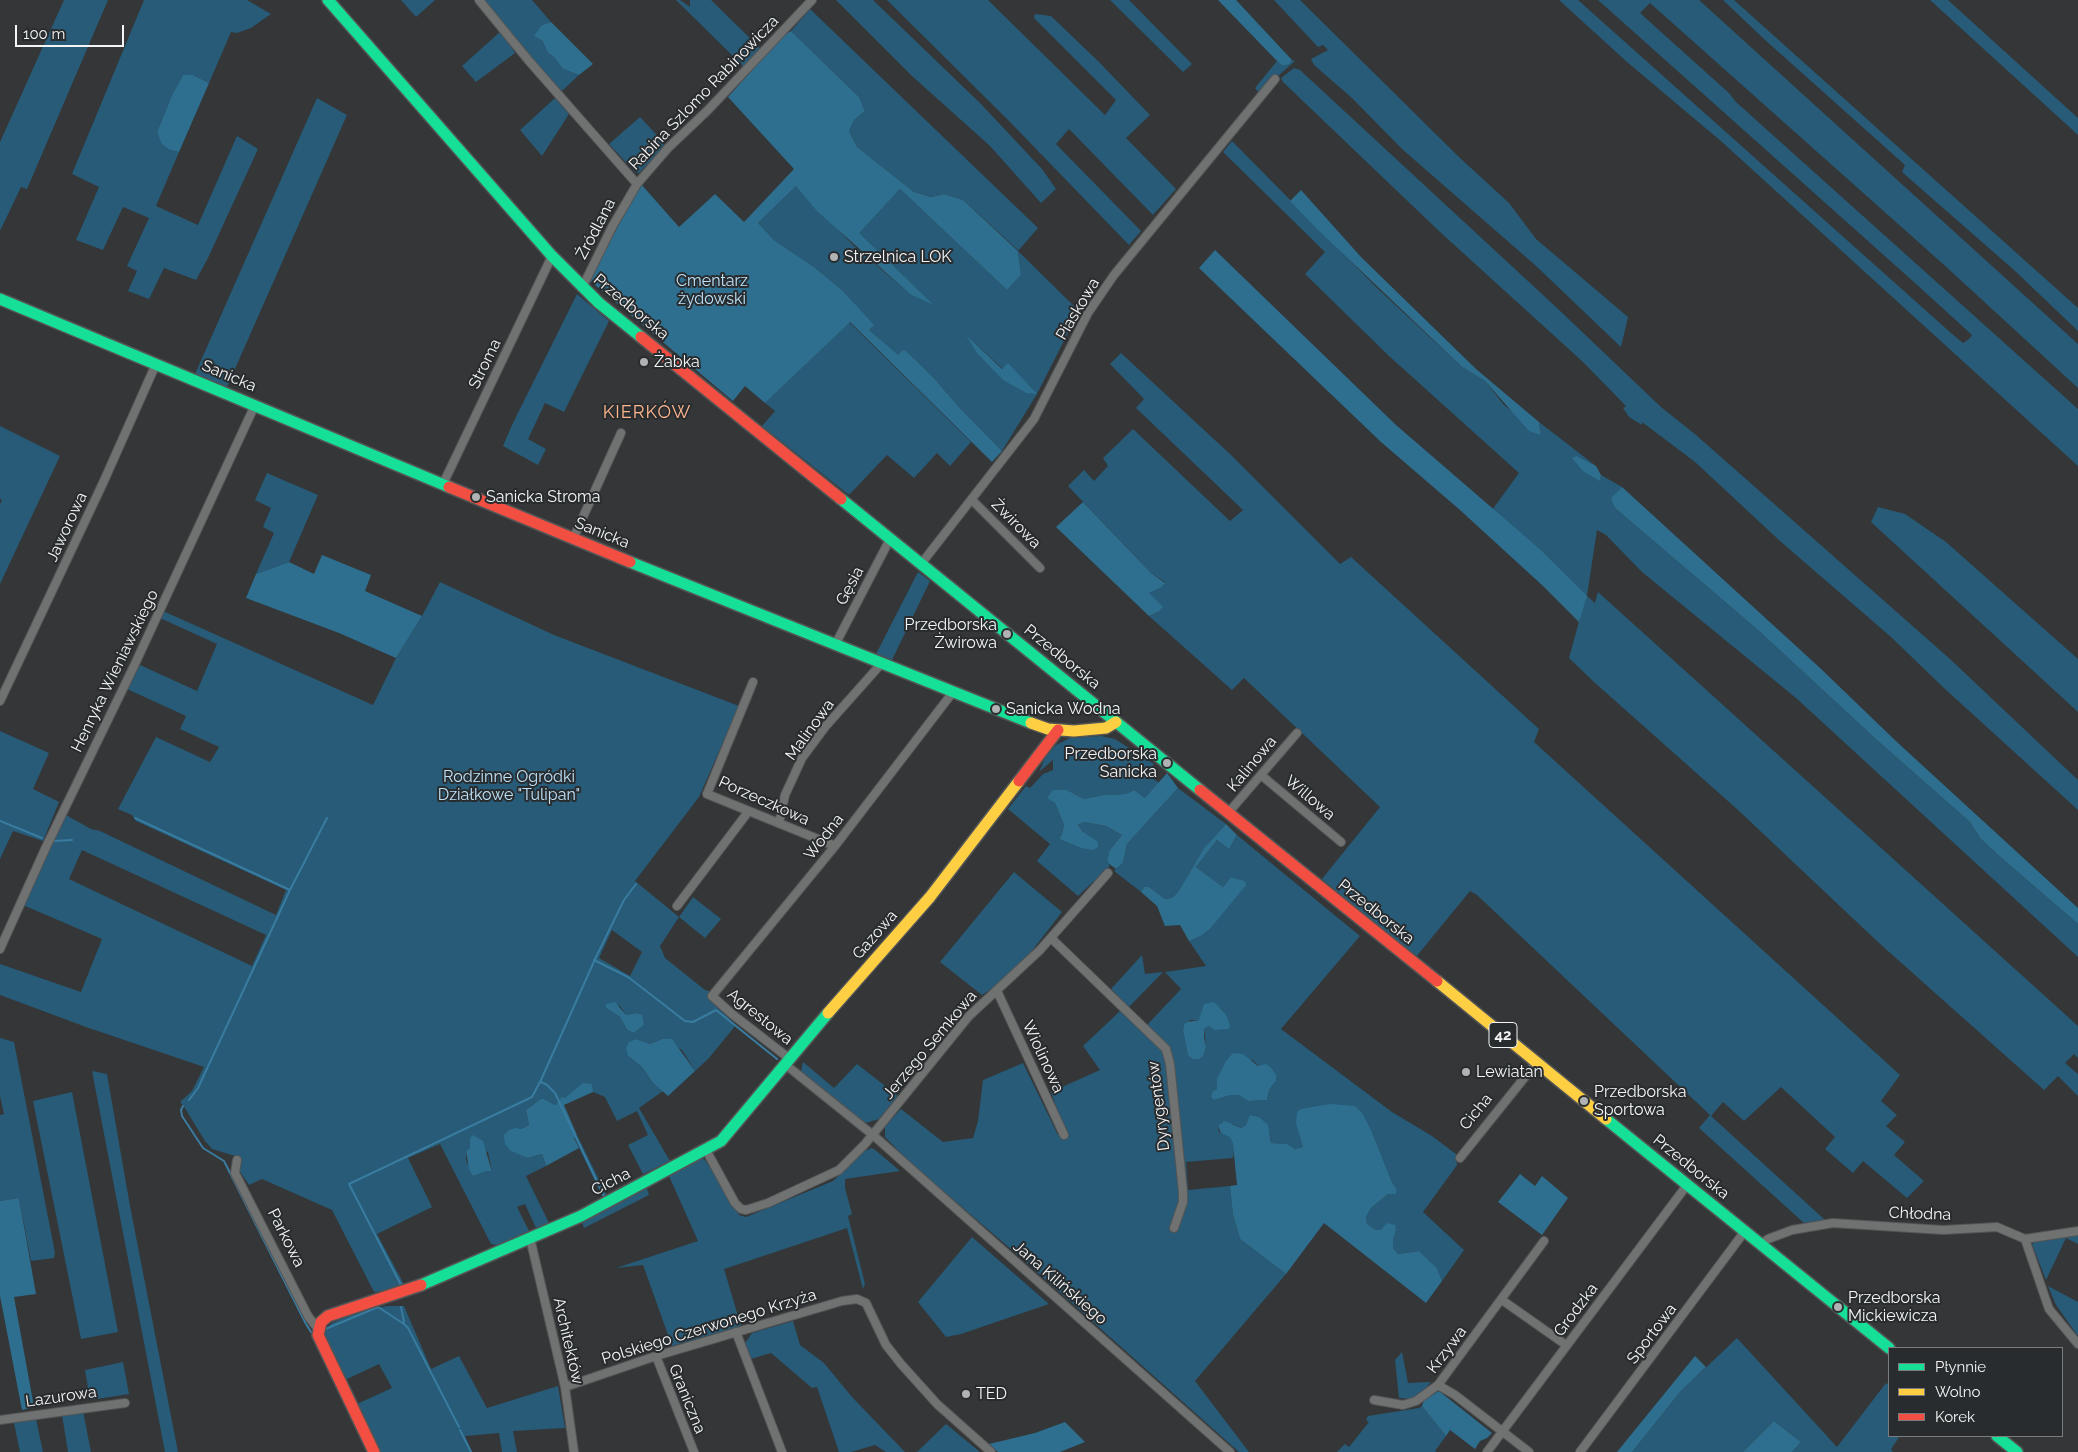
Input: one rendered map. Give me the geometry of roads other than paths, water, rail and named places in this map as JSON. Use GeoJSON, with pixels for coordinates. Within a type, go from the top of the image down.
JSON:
{"type":"FeatureCollection","features":[{"type":"Feature","properties":{"kind":"street","name":"Przedborska"},"geometry":{"type":"LineString","coordinates":[[328,0],[582,288],[890,540],[1888,1347]]}},
{"type":"Feature","properties":{"kind":"street"},"geometry":{"type":"LineString","coordinates":[[479,0],[529,61],[637,184]]}},
{"type":"Feature","properties":{"kind":"street","name":"Rabina Szlomo Rabinowicza"},"geometry":{"type":"LineString","coordinates":[[637,184],[668,146],[708,110],[812,0]]}},
{"type":"Feature","properties":{"kind":"street","name":"Piaskowa"},"geometry":{"type":"LineString","coordinates":[[921,564],[1034,419],[1088,313],[1114,276],[1275,79]]}},
{"type":"Feature","properties":{"kind":"street","name":"Źródlana"},"geometry":{"type":"LineString","coordinates":[[582,288],[608,235],[637,184]]}},
{"type":"Feature","properties":{"kind":"street","name":"Stroma"},"geometry":{"type":"LineString","coordinates":[[443,484],[552,256]]}},
{"type":"Feature","properties":{"kind":"street","name":"Sanicka"},"geometry":{"type":"LineString","coordinates":[[0,299],[573,539],[1026,722],[1058,730],[1106,728],[1116,722]]}},
{"type":"Feature","properties":{"kind":"street","name":"Jaworowa"},"geometry":{"type":"LineString","coordinates":[[0,701],[99,492],[156,364]]}},
{"type":"Feature","properties":{"kind":"street","name":"Henryka Wieniawskiego"},"geometry":{"type":"LineString","coordinates":[[0,949],[255,405]]}},
{"type":"Feature","properties":{"kind":"street"},"geometry":{"type":"LineString","coordinates":[[573,539],[621,432]]}},
{"type":"Feature","properties":{"kind":"street","name":"Żwirowa"},"geometry":{"type":"LineString","coordinates":[[972,500],[1040,568]]}},
{"type":"Feature","properties":{"kind":"street","name":"Gęsia"},"geometry":{"type":"LineString","coordinates":[[835,645],[890,540]]}},
{"type":"Feature","properties":{"kind":"street","name":"Malinowa"},"geometry":{"type":"LineString","coordinates":[[779,823],[785,795],[802,758],[825,728],[881,664]]}},
{"type":"Feature","properties":{"kind":"street","name":"Porzeczkowa"},"geometry":{"type":"LineString","coordinates":[[753,682],[707,794],[835,846]]}},
{"type":"Feature","properties":{"kind":"street","name":"Wodna"},"geometry":{"type":"LineString","coordinates":[[712,996],[835,846],[953,692]]}},
{"type":"Feature","properties":{"kind":"street","name":"Gazowa"},"geometry":{"type":"LineString","coordinates":[[706,1150],[727,1136],[930,896],[1058,730]]}},
{"type":"Feature","properties":{"kind":"street","name":"Kalinowa"},"geometry":{"type":"LineString","coordinates":[[1228,813],[1297,733]]}},
{"type":"Feature","properties":{"kind":"street","name":"Willowa"},"geometry":{"type":"LineString","coordinates":[[1261,775],[1341,842]]}},
{"type":"Feature","properties":{"kind":"street"},"geometry":{"type":"LineString","coordinates":[[677,906],[748,812]]}},
{"type":"Feature","properties":{"kind":"street","name":"Jerzego Semkowa"},"geometry":{"type":"LineString","coordinates":[[873,1135],[968,1016],[997,991],[1051,938],[1108,873]]}},
{"type":"Feature","properties":{"kind":"street","name":"Dyrygentów"},"geometry":{"type":"LineString","coordinates":[[1051,938],[1166,1049],[1170,1064],[1183,1192],[1183,1202],[1174,1228]]}},
{"type":"Feature","properties":{"kind":"street","name":"Wiolinowa"},"geometry":{"type":"LineString","coordinates":[[997,991],[1064,1135]]}},
{"type":"Feature","properties":{"kind":"street","name":"Agrestowa"},"geometry":{"type":"LineString","coordinates":[[712,996],[788,1062]]}},
{"type":"Feature","properties":{"kind":"street"},"geometry":{"type":"LineString","coordinates":[[706,1150],[735,1203],[741,1208],[751,1209],[835,1173],[873,1135],[788,1062]]}},
{"type":"Feature","properties":{"kind":"street","name":"Cicha"},"geometry":{"type":"LineString","coordinates":[[1460,1158],[1537,1062]]}},
{"type":"Feature","properties":{"kind":"street","name":"Jana Kilińskiego"},"geometry":{"type":"LineString","coordinates":[[873,1135],[1230,1452]]}},
{"type":"Feature","properties":{"kind":"street","name":"Cicha"},"geometry":{"type":"LineString","coordinates":[[320,1325],[328,1316],[406,1292],[580,1216],[706,1150]]}},
{"type":"Feature","properties":{"kind":"street","name":"Parkowa"},"geometry":{"type":"LineString","coordinates":[[237,1160],[235,1173],[308,1316],[320,1325],[318,1335],[324,1350],[374,1452]]}},
{"type":"Feature","properties":{"kind":"street","name":"Grodzka"},"geometry":{"type":"LineString","coordinates":[[1487,1452],[1687,1185]]}},
{"type":"Feature","properties":{"kind":"street","name":"Chłodna"},"geometry":{"type":"LineString","coordinates":[[1760,1244],[1792,1230],[1834,1223],[1943,1230],[1997,1227],[2025,1239]]}},
{"type":"Feature","properties":{"kind":"street","name":"Sportowa"},"geometry":{"type":"LineString","coordinates":[[1580,1452],[1745,1231]]}},
{"type":"Feature","properties":{"kind":"street"},"geometry":{"type":"LineString","coordinates":[[2078,1231],[2025,1239],[2049,1309],[2078,1344]]}},
{"type":"Feature","properties":{"kind":"street","name":"Architektów"},"geometry":{"type":"LineString","coordinates":[[530,1238],[565,1387],[574,1452]]}},
{"type":"Feature","properties":{"kind":"street","name":"Krzywa"},"geometry":{"type":"LineString","coordinates":[[1374,1400],[1403,1405],[1416,1400],[1438,1385],[1544,1241]]}},
{"type":"Feature","properties":{"kind":"street","name":"Polskiego Czerwonego Krzyża"},"geometry":{"type":"LineString","coordinates":[[565,1387],[656,1356],[852,1298],[866,1303],[886,1345],[936,1404],[991,1452]]}},
{"type":"Feature","properties":{"kind":"street"},"geometry":{"type":"LineString","coordinates":[[1502,1300],[1566,1345]]}},
{"type":"Feature","properties":{"kind":"street"},"geometry":{"type":"LineString","coordinates":[[736,1332],[782,1452]]}},
{"type":"Feature","properties":{"kind":"street","name":"Graniczna"},"geometry":{"type":"LineString","coordinates":[[656,1356],[694,1452]]}},
{"type":"Feature","properties":{"kind":"street"},"geometry":{"type":"LineString","coordinates":[[1438,1385],[1455,1395],[1529,1452]]}},
{"type":"Feature","properties":{"kind":"street","name":"Lazurowa"},"geometry":{"type":"LineString","coordinates":[[0,1420],[125,1403]]}},
{"type":"Feature","properties":{"kind":"street"},"geometry":{"type":"LineString","coordinates":[[1998,1437],[2017,1452]]}},
{"type":"Feature","properties":{"kind":"waterway"},"geometry":{"type":"LineString","coordinates":[[135,818],[290,890]]}},
{"type":"Feature","properties":{"kind":"waterway"},"geometry":{"type":"LineString","coordinates":[[189,1100],[198,1088],[290,890],[327,818]]}},
{"type":"Feature","properties":{"kind":"waterway"},"geometry":{"type":"LineString","coordinates":[[0,821],[42,838]]}},
{"type":"Feature","properties":{"kind":"waterway"},"geometry":{"type":"LineString","coordinates":[[53,841],[72,840]]}},
{"type":"Feature","properties":{"kind":"waterway"},"geometry":{"type":"LineString","coordinates":[[401,1285],[349,1184],[532,1097],[596,957],[624,900],[636,884]]}},
{"type":"Feature","properties":{"kind":"waterway"},"geometry":{"type":"LineString","coordinates":[[594,960],[628,977],[685,1021],[693,1022],[716,1010],[777,1059]]}},
{"type":"Feature","properties":{"kind":"waterway"},"geometry":{"type":"LineString","coordinates":[[541,1082],[555,1093],[604,1196]]}},
{"type":"Feature","properties":{"kind":"waterway"},"geometry":{"type":"LineString","coordinates":[[183,1106],[181,1110],[182,1116],[203,1148],[224,1161],[306,1324],[313,1333]]}},
{"type":"Feature","properties":{"kind":"waterway"},"geometry":{"type":"LineString","coordinates":[[323,1330],[378,1307],[404,1324],[408,1328],[459,1427]]}},
{"type":"Feature","properties":{"kind":"waterway"},"geometry":{"type":"LineString","coordinates":[[401,1307],[404,1322]]}},
{"type":"Feature","properties":{"kind":"waterway"},"geometry":{"type":"LineString","coordinates":[[460,1430],[471,1452]]}},
{"type":"Feature","properties":{"kind":"place","name":"Strzelnica LOK"},"geometry":{"type":"Point","coordinates":[834,257]}},
{"type":"Feature","properties":{"kind":"place","name":"Żabka"},"geometry":{"type":"Point","coordinates":[644,362]}},
{"type":"Feature","properties":{"kind":"place","name":"Sanicka Stroma"},"geometry":{"type":"Point","coordinates":[476,497]}},
{"type":"Feature","properties":{"kind":"place","name":"Przedborska Żwirowa"},"geometry":{"type":"Point","coordinates":[1007,634]}},
{"type":"Feature","properties":{"kind":"place","name":"Sanicka Wodna"},"geometry":{"type":"Point","coordinates":[996,709]}},
{"type":"Feature","properties":{"kind":"place","name":"Przedborska Sanicka"},"geometry":{"type":"Point","coordinates":[1167,763]}},
{"type":"Feature","properties":{"kind":"place","name":"Lewiatan"},"geometry":{"type":"Point","coordinates":[1466,1072]}},
{"type":"Feature","properties":{"kind":"place","name":"Przedborska Sportowa"},"geometry":{"type":"Point","coordinates":[1584,1101]}},
{"type":"Feature","properties":{"kind":"place","name":"Przedborska Mickiewicza"},"geometry":{"type":"Point","coordinates":[1838,1307]}},
{"type":"Feature","properties":{"kind":"place","name":"TED"},"geometry":{"type":"Point","coordinates":[966,1394]}},
{"type":"Feature","properties":{"kind":"district","name":"KIERKÓW"},"geometry":{"type":"Point","coordinates":[647,413]}},
{"type":"Feature","properties":{"kind":"park label","name":"Cmentarz żydowski"},"geometry":{"type":"Point","coordinates":[712,290]}},
{"type":"Feature","properties":{"kind":"park label","name":"Rodzinne Ogródki Działkowe \"Tulipan\""},"geometry":{"type":"Point","coordinates":[509,786]}}]}
